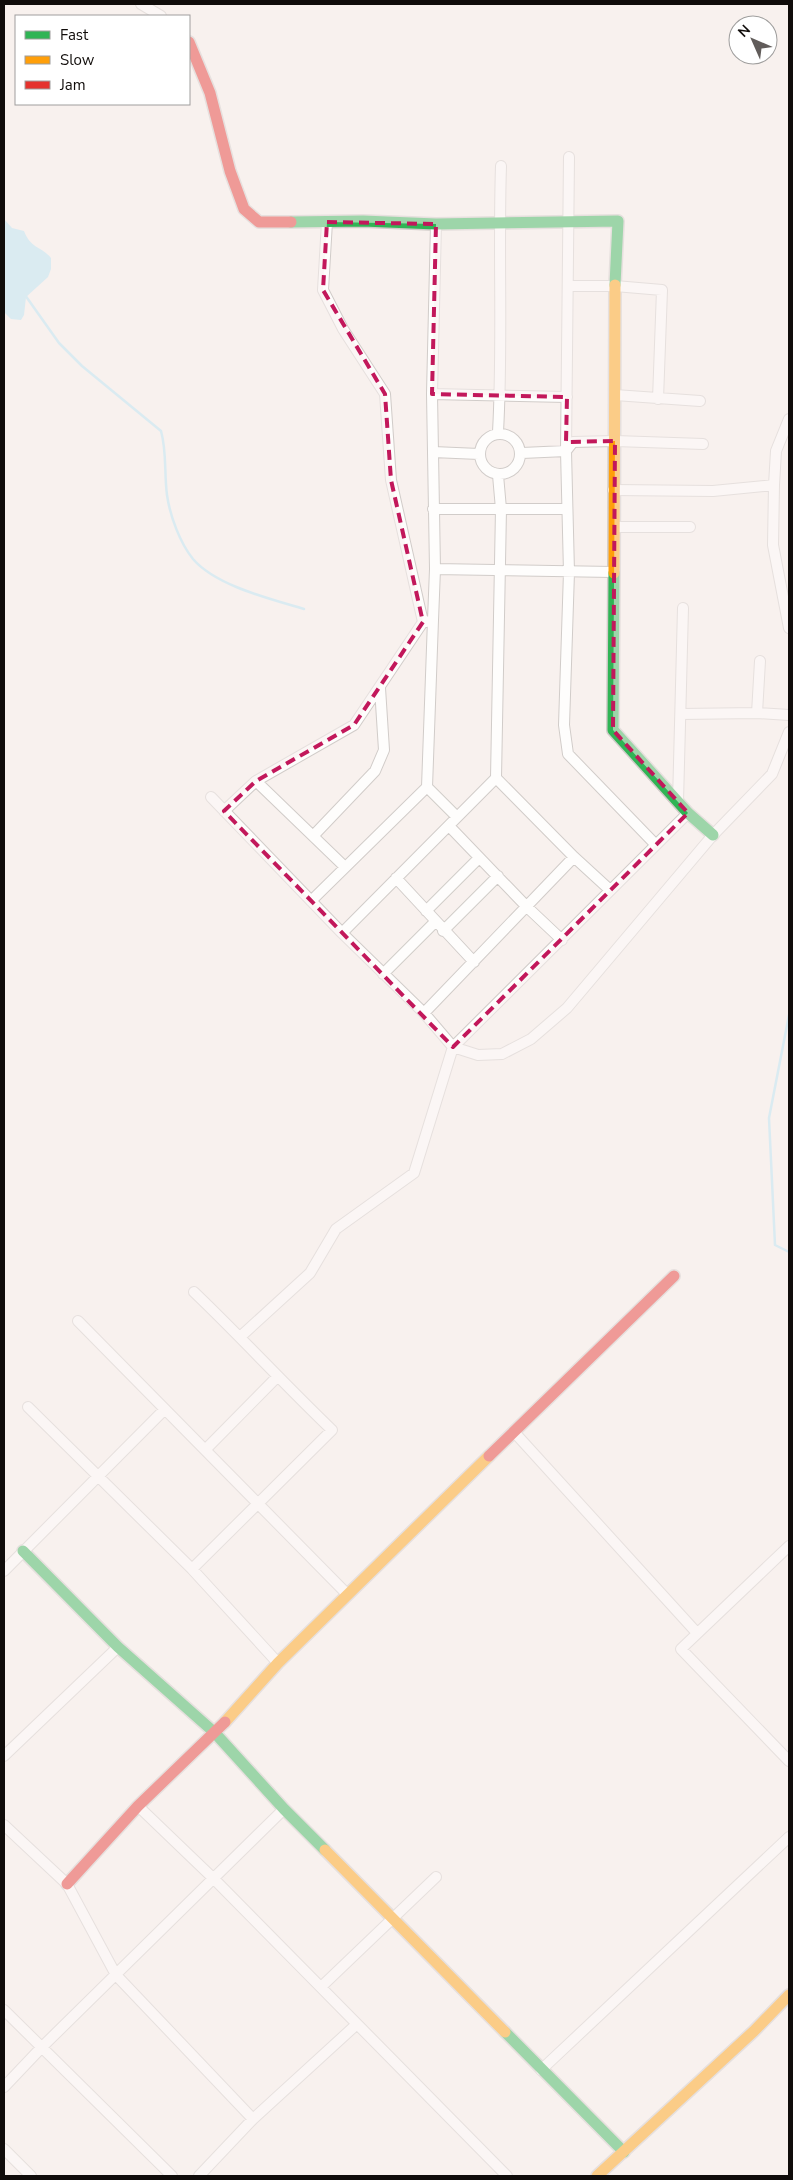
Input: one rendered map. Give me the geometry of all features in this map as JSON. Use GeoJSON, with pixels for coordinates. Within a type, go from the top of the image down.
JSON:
{"type":"FeatureCollection","features":[{"type":"Feature","properties":{"kind":"street"},"geometry":{"type":"LineString","coordinates":[[141,4],[159,15]]}},
{"type":"Feature","properties":{"kind":"street"},"geometry":{"type":"LineString","coordinates":[[190,44],[210,93],[230,172],[244,209],[259,222],[436,224],[618,221],[615,286],[615,441],[612,572],[613,730],[678,802],[713,835]]}},
{"type":"Feature","properties":{"kind":"street"},"geometry":{"type":"LineString","coordinates":[[569,157],[566,451],[569,572],[564,725],[568,754],[656,845]]}},
{"type":"Feature","properties":{"kind":"street"},"geometry":{"type":"LineString","coordinates":[[498,432],[500,395],[499,223],[502,166]]}},
{"type":"Feature","properties":{"kind":"street"},"geometry":{"type":"LineString","coordinates":[[327,222],[323,290],[343,329],[385,394],[391,480],[428,621]]}},
{"type":"Feature","properties":{"kind":"street"},"geometry":{"type":"LineString","coordinates":[[436,224],[432,394],[435,569],[428,621],[428,787],[458,817]]}},
{"type":"Feature","properties":{"kind":"street"},"geometry":{"type":"LineString","coordinates":[[568,286],[615,286],[662,290],[658,399]]}},
{"type":"Feature","properties":{"kind":"street"},"geometry":{"type":"LineString","coordinates":[[432,394],[567,397]]}},
{"type":"Feature","properties":{"kind":"street"},"geometry":{"type":"LineString","coordinates":[[615,395],[700,401]]}},
{"type":"Feature","properties":{"kind":"street"},"geometry":{"type":"LineString","coordinates":[[789,419],[776,451],[773,545],[789,628]]}},
{"type":"Feature","properties":{"kind":"street"},"geometry":{"type":"LineString","coordinates":[[498,432],[515,438],[522,453],[515,469],[498,475],[485,468],[479,454],[484,439],[498,432]]}},
{"type":"Feature","properties":{"kind":"street"},"geometry":{"type":"LineString","coordinates":[[522,453],[566,451],[573,442],[615,441],[704,444]]}},
{"type":"Feature","properties":{"kind":"street"},"geometry":{"type":"LineString","coordinates":[[433,452],[479,454]]}},
{"type":"Feature","properties":{"kind":"street"},"geometry":{"type":"LineString","coordinates":[[342,933],[496,778],[501,509],[498,475]]}},
{"type":"Feature","properties":{"kind":"street"},"geometry":{"type":"LineString","coordinates":[[613,490],[712,491],[774,486]]}},
{"type":"Feature","properties":{"kind":"street"},"geometry":{"type":"LineString","coordinates":[[433,509],[567,509]]}},
{"type":"Feature","properties":{"kind":"street"},"geometry":{"type":"LineString","coordinates":[[614,527],[690,527]]}},
{"type":"Feature","properties":{"kind":"street"},"geometry":{"type":"LineString","coordinates":[[435,569],[612,572]]}},
{"type":"Feature","properties":{"kind":"street"},"geometry":{"type":"LineString","coordinates":[[678,802],[683,608]]}},
{"type":"Feature","properties":{"kind":"street"},"geometry":{"type":"LineString","coordinates":[[224,810],[256,781],[354,725],[428,621]]}},
{"type":"Feature","properties":{"kind":"street"},"geometry":{"type":"LineString","coordinates":[[757,713],[760,661]]}},
{"type":"Feature","properties":{"kind":"street"},"geometry":{"type":"LineString","coordinates":[[314,836],[375,771],[384,750],[380,688]]}},
{"type":"Feature","properties":{"kind":"street"},"geometry":{"type":"LineString","coordinates":[[680,714],[757,713],[789,715]]}},
{"type":"Feature","properties":{"kind":"street"},"geometry":{"type":"LineString","coordinates":[[211,797],[342,933],[424,1013],[453,1047],[478,1055],[502,1054],[531,1039],[567,1008],[713,835],[772,774],[789,732]]}},
{"type":"Feature","properties":{"kind":"street"},"geometry":{"type":"LineString","coordinates":[[496,778],[574,857],[610,890]]}},
{"type":"Feature","properties":{"kind":"street"},"geometry":{"type":"LineString","coordinates":[[256,781],[345,867]]}},
{"type":"Feature","properties":{"kind":"street"},"geometry":{"type":"LineString","coordinates":[[311,901],[428,787]]}},
{"type":"Feature","properties":{"kind":"street"},"geometry":{"type":"LineString","coordinates":[[240,1337],[310,1273],[336,1229],[414,1173],[453,1047],[688,812]]}},
{"type":"Feature","properties":{"kind":"street"},"geometry":{"type":"LineString","coordinates":[[448,826],[526,907],[562,940]]}},
{"type":"Feature","properties":{"kind":"street"},"geometry":{"type":"LineString","coordinates":[[424,1013],[574,857]]}},
{"type":"Feature","properties":{"kind":"street"},"geometry":{"type":"LineString","coordinates":[[426,911],[479,858]]}},
{"type":"Feature","properties":{"kind":"street"},"geometry":{"type":"LineString","coordinates":[[443,930],[498,876]]}},
{"type":"Feature","properties":{"kind":"street"},"geometry":{"type":"LineString","coordinates":[[396,878],[474,962]]}},
{"type":"Feature","properties":{"kind":"street"},"geometry":{"type":"LineString","coordinates":[[383,974],[435,922]]}},
{"type":"Feature","properties":{"kind":"street"},"geometry":{"type":"LineString","coordinates":[[67,1884],[138,1806],[215,1733],[278,1663],[674,1276]]}},
{"type":"Feature","properties":{"kind":"street"},"geometry":{"type":"LineString","coordinates":[[192,1569],[332,1430],[194,1292]]}},
{"type":"Feature","properties":{"kind":"street"},"geometry":{"type":"LineString","coordinates":[[78,1321],[347,1594]]}},
{"type":"Feature","properties":{"kind":"street"},"geometry":{"type":"LineString","coordinates":[[205,1450],[277,1377]]}},
{"type":"Feature","properties":{"kind":"street"},"geometry":{"type":"LineString","coordinates":[[28,1407],[192,1569],[278,1663]]}},
{"type":"Feature","properties":{"kind":"street"},"geometry":{"type":"LineString","coordinates":[[4,1571],[164,1410]]}},
{"type":"Feature","properties":{"kind":"street"},"geometry":{"type":"LineString","coordinates":[[515,1433],[697,1633]]}},
{"type":"Feature","properties":{"kind":"street"},"geometry":{"type":"LineString","coordinates":[[789,1546],[681,1649],[789,1761]]}},
{"type":"Feature","properties":{"kind":"street"},"geometry":{"type":"LineString","coordinates":[[23,1551],[118,1647],[215,1733],[284,1809],[624,2152]]}},
{"type":"Feature","properties":{"kind":"street"},"geometry":{"type":"LineString","coordinates":[[4,1756],[118,1647]]}},
{"type":"Feature","properties":{"kind":"street"},"geometry":{"type":"LineString","coordinates":[[138,1806],[214,1879],[507,2176]]}},
{"type":"Feature","properties":{"kind":"street"},"geometry":{"type":"LineString","coordinates":[[4,2087],[41,2048],[284,1809]]}},
{"type":"Feature","properties":{"kind":"street"},"geometry":{"type":"LineString","coordinates":[[4,1825],[67,1884],[116,1976],[253,2119]]}},
{"type":"Feature","properties":{"kind":"street"},"geometry":{"type":"LineString","coordinates":[[541,2070],[789,1837]]}},
{"type":"Feature","properties":{"kind":"street"},"geometry":{"type":"LineString","coordinates":[[321,1987],[436,1877]]}},
{"type":"Feature","properties":{"kind":"street"},"geometry":{"type":"LineString","coordinates":[[597,2176],[754,2031],[789,1995]]}},
{"type":"Feature","properties":{"kind":"street"},"geometry":{"type":"LineString","coordinates":[[4,2010],[172,2176]]}},
{"type":"Feature","properties":{"kind":"street"},"geometry":{"type":"LineString","coordinates":[[199,2176],[253,2119],[357,2024]]}},
{"type":"Feature","properties":{"kind":"street"},"geometry":{"type":"LineString","coordinates":[[4,2149],[31,2176]]}},
{"type":"Feature","properties":{"kind":"highlighted area"},"geometry":{"type":"Polygon","coordinates":[[[327,222],[436,224],[432,394],[567,397],[566,442],[615,441],[613,730],[688,813],[453,1047],[224,811],[256,781],[354,725],[423,622],[391,480],[385,394],[323,290],[327,222]]]}},
{"type":"Feature","properties":{"kind":"water"},"geometry":{"type":"Polygon","coordinates":[[[4,219],[12,228],[24,231],[33,244],[51,258],[51,269],[48,277],[26,297],[24,315],[21,320],[11,319],[4,312],[4,219]]]}},
{"type":"Feature","properties":{"kind":"waterway"},"geometry":{"type":"LineString","coordinates":[[25,295],[59,343],[82,366],[161,431],[170,512],[176,529],[193,559],[215,577],[230,584],[260,596],[304,609]]}},
{"type":"Feature","properties":{"kind":"waterway"},"geometry":{"type":"LineString","coordinates":[[789,1015],[769,1118],[775,1245],[789,1252]]}},
{"type":"Feature","properties":{"kind":"traffic: fast"},"geometry":{"type":"LineString","coordinates":[[291,222],[363,221],[436,224],[618,221],[615,285]]}},
{"type":"Feature","properties":{"kind":"traffic: fast"},"geometry":{"type":"LineString","coordinates":[[614,573],[613,730],[688,813],[713,835]]}},
{"type":"Feature","properties":{"kind":"traffic: fast"},"geometry":{"type":"LineString","coordinates":[[23,1551],[118,1647],[215,1733],[284,1809],[325,1850]]}},
{"type":"Feature","properties":{"kind":"traffic: fast"},"geometry":{"type":"LineString","coordinates":[[505,2032],[624,2152]]}},
{"type":"Feature","properties":{"kind":"traffic: slow"},"geometry":{"type":"LineString","coordinates":[[614,573],[615,285]]}},
{"type":"Feature","properties":{"kind":"traffic: slow"},"geometry":{"type":"LineString","coordinates":[[225,1722],[278,1663],[489,1456]]}},
{"type":"Feature","properties":{"kind":"traffic: slow"},"geometry":{"type":"LineString","coordinates":[[325,1850],[505,2032]]}},
{"type":"Feature","properties":{"kind":"traffic: slow"},"geometry":{"type":"LineString","coordinates":[[597,2176],[754,2031],[789,1995]]}},
{"type":"Feature","properties":{"kind":"traffic: jam"},"geometry":{"type":"LineString","coordinates":[[190,44],[210,93],[230,171],[244,209],[259,222],[291,222]]}},
{"type":"Feature","properties":{"kind":"traffic: jam"},"geometry":{"type":"LineString","coordinates":[[489,1456],[674,1276]]}},
{"type":"Feature","properties":{"kind":"traffic: jam"},"geometry":{"type":"LineString","coordinates":[[67,1884],[138,1806],[225,1722]]}}]}
